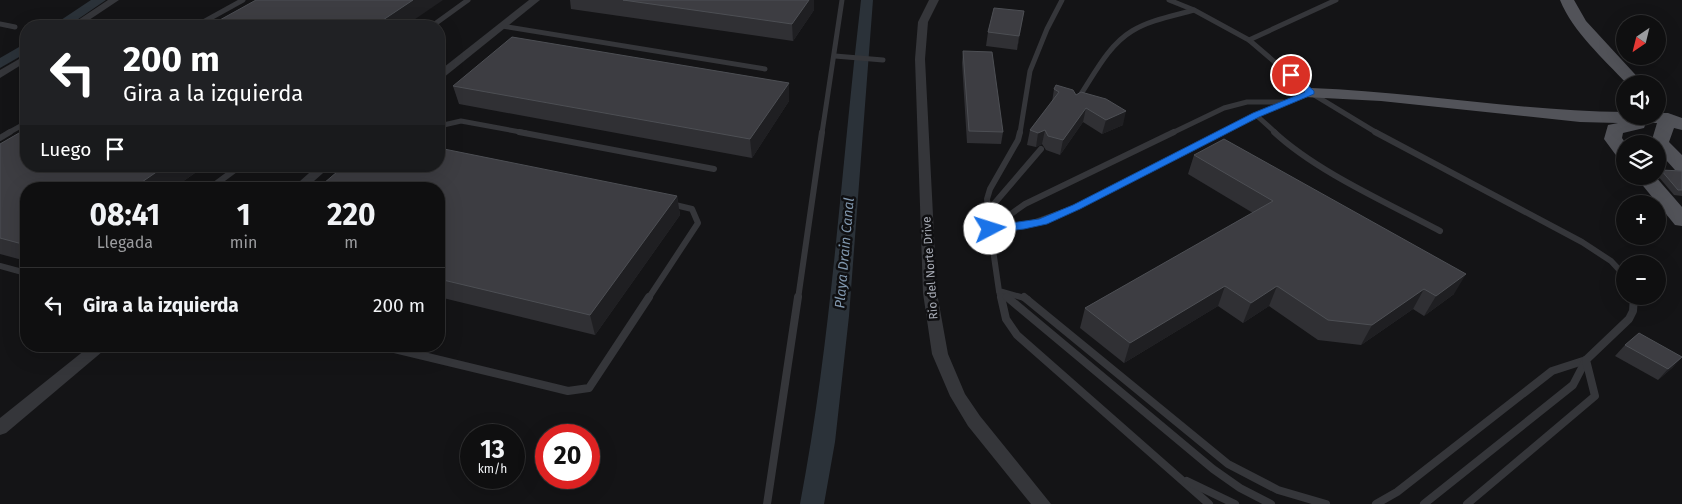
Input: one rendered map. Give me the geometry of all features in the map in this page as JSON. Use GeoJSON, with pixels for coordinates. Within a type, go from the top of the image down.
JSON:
{"type":"FeatureCollection","features":[{"type":"Feature","properties":{"kind":"main road"},"geometry":{"type":"LineString","coordinates":[[1567,0],[1577,19],[1628,75]]}},
{"type":"Feature","properties":{"kind":"main road"},"geometry":{"type":"LineString","coordinates":[[1311,92],[1381,96],[1580,117],[1672,119]]}},
{"type":"Feature","properties":{"kind":"main road"},"geometry":{"type":"LineString","coordinates":[[1672,119],[1682,132]]}},
{"type":"Feature","properties":{"kind":"main road"},"geometry":{"type":"LineString","coordinates":[[1638,135],[1672,119]]}},
{"type":"Feature","properties":{"kind":"main road"},"geometry":{"type":"LineString","coordinates":[[1651,135],[1672,119]]}},
{"type":"Feature","properties":{"kind":"main road"},"geometry":{"type":"LineString","coordinates":[[1672,119],[1677,144],[1682,149]]}},
{"type":"Feature","properties":{"kind":"main road"},"geometry":{"type":"LineString","coordinates":[[1616,143],[1613,139],[1614,129],[1672,119]]}},
{"type":"Feature","properties":{"kind":"main road"},"geometry":{"type":"LineString","coordinates":[[1672,119],[1660,143],[1667,177],[1682,220]]}},
{"type":"Feature","properties":{"kind":"street"},"geometry":{"type":"LineString","coordinates":[[83,20],[114,0]]}},
{"type":"Feature","properties":{"kind":"street"},"geometry":{"type":"LineString","coordinates":[[445,71],[535,0]]}},
{"type":"Feature","properties":{"kind":"street","name":"Rio del Norte Drive"},"geometry":{"type":"LineString","coordinates":[[934,0],[924,22],[920,59],[930,293],[935,335],[947,374],[974,422],[1042,504]]}},
{"type":"Feature","properties":{"kind":"street"},"geometry":{"type":"LineString","coordinates":[[0,75],[20,62]]}},
{"type":"Feature","properties":{"kind":"street"},"geometry":{"type":"LineString","coordinates":[[306,182],[318,172]]}},
{"type":"Feature","properties":{"kind":"street"},"geometry":{"type":"LineString","coordinates":[[0,428],[95,352]]}},
{"type":"Feature","properties":{"kind":"lane"},"geometry":{"type":"LineString","coordinates":[[207,20],[242,0]]}},
{"type":"Feature","properties":{"kind":"lane"},"geometry":{"type":"LineString","coordinates":[[440,20],[468,0]]}},
{"type":"Feature","properties":{"kind":"lane"},"geometry":{"type":"LineString","coordinates":[[767,504],[842,0]]}},
{"type":"Feature","properties":{"kind":"lane"},"geometry":{"type":"LineString","coordinates":[[1062,0],[1047,29],[1030,71],[1022,126],[1013,150],[990,189],[987,199],[987,212],[999,291],[1006,319],[1018,336],[1209,504]]}},
{"type":"Feature","properties":{"kind":"lane"},"geometry":{"type":"LineString","coordinates":[[1169,0],[1194,10],[1249,40],[1311,92],[1400,146],[1582,242],[1616,266]]}},
{"type":"Feature","properties":{"kind":"lane"},"geometry":{"type":"LineString","coordinates":[[1249,40],[1336,0]]}},
{"type":"Feature","properties":{"kind":"lane"},"geometry":{"type":"LineString","coordinates":[[1074,105],[1114,49],[1132,31],[1142,26],[1194,10]]}},
{"type":"Feature","properties":{"kind":"lane"},"geometry":{"type":"LineString","coordinates":[[0,24],[14,26]]}},
{"type":"Feature","properties":{"kind":"lane"},"geometry":{"type":"LineString","coordinates":[[502,26],[766,70]]}},
{"type":"Feature","properties":{"kind":"lane"},"geometry":{"type":"LineString","coordinates":[[835,56],[883,60]]}},
{"type":"Feature","properties":{"kind":"lane"},"geometry":{"type":"LineString","coordinates":[[990,229],[1024,226],[1043,221],[1076,207],[1256,115],[1283,102],[1311,92]]}},
{"type":"Feature","properties":{"kind":"lane"},"geometry":{"type":"LineString","coordinates":[[990,229],[1025,204],[1224,108],[1247,102],[1283,102]]}},
{"type":"Feature","properties":{"kind":"lane"},"geometry":{"type":"LineString","coordinates":[[1256,115],[1288,145],[1315,163],[1440,231]]}},
{"type":"Feature","properties":{"kind":"lane"},"geometry":{"type":"LineString","coordinates":[[445,125],[461,121],[714,169]]}},
{"type":"Feature","properties":{"kind":"lane"},"geometry":{"type":"LineString","coordinates":[[0,138],[20,126]]}},
{"type":"Feature","properties":{"kind":"lane"},"geometry":{"type":"LineString","coordinates":[[987,212],[1040,149]]}},
{"type":"Feature","properties":{"kind":"lane"},"geometry":{"type":"LineString","coordinates":[[218,182],[232,172]]}},
{"type":"Feature","properties":{"kind":"lane"},"geometry":{"type":"LineString","coordinates":[[407,352],[568,391],[589,388],[698,223],[692,210],[663,203]]}},
{"type":"Feature","properties":{"kind":"lane"},"geometry":{"type":"LineString","coordinates":[[0,266],[20,271]]}},
{"type":"Feature","properties":{"kind":"lane"},"geometry":{"type":"LineString","coordinates":[[999,291],[1196,456],[1240,488],[1271,504]]}},
{"type":"Feature","properties":{"kind":"lane"},"geometry":{"type":"LineString","coordinates":[[999,291],[1027,298],[1228,464],[1278,490],[1326,504]]}},
{"type":"Feature","properties":{"kind":"lane"},"geometry":{"type":"LineString","coordinates":[[1424,504],[1573,385],[1586,360],[1629,319],[1633,305]]}},
{"type":"Feature","properties":{"kind":"lane"},"geometry":{"type":"LineString","coordinates":[[1376,504],[1396,492],[1552,371],[1586,360]]}},
{"type":"Feature","properties":{"kind":"lane"},"geometry":{"type":"LineString","coordinates":[[1467,504],[1595,396],[1586,360]]}},
{"type":"Feature","properties":{"kind":"lane"},"geometry":{"type":"LineString","coordinates":[[1178,477],[1235,504]]}},
{"type":"Feature","properties":{"kind":"building"},"geometry":{"type":"Polygon","coordinates":[[[256,0],[413,0],[383,20],[220,20],[256,0]]]}},
{"type":"Feature","properties":{"kind":"building"},"geometry":{"type":"Polygon","coordinates":[[[623,0],[809,0],[792,24],[623,0]]]}},
{"type":"Feature","properties":{"kind":"building"},"geometry":{"type":"Polygon","coordinates":[[[994,8],[1024,11],[1019,36],[988,32],[994,8]]]}},
{"type":"Feature","properties":{"kind":"building"},"geometry":{"type":"Polygon","coordinates":[[[512,37],[789,83],[750,139],[453,86],[512,37]]]}},
{"type":"Feature","properties":{"kind":"building"},"geometry":{"type":"Polygon","coordinates":[[[963,51],[992,52],[1003,132],[969,131],[963,51]]]}},
{"type":"Feature","properties":{"kind":"building"},"geometry":{"type":"Polygon","coordinates":[[[1056,85],[1073,90],[1076,95],[1081,92],[1106,99],[1126,111],[1106,120],[1086,108],[1063,140],[1048,136],[1045,130],[1038,133],[1030,130],[1059,92],[1054,89],[1056,85]]]}},
{"type":"Feature","properties":{"kind":"building"},"geometry":{"type":"Polygon","coordinates":[[[20,132],[20,172],[156,172],[142,182],[20,182],[20,243],[0,238],[0,144],[20,132]]]}},
{"type":"Feature","properties":{"kind":"building"},"geometry":{"type":"Polygon","coordinates":[[[1224,139],[1466,274],[1436,296],[1424,289],[1372,325],[1328,320],[1277,286],[1251,303],[1225,286],[1130,343],[1085,308],[1273,201],[1194,155],[1224,139]]]}},
{"type":"Feature","properties":{"kind":"building"},"geometry":{"type":"Polygon","coordinates":[[[445,149],[677,196],[590,315],[445,280],[445,182],[325,182],[337,172],[445,172],[445,149]]]}},
{"type":"Feature","properties":{"kind":"building"},"geometry":{"type":"Polygon","coordinates":[[[1666,170],[1682,171],[1682,190],[1678,190],[1666,176],[1666,170]]]}},
{"type":"Feature","properties":{"kind":"building"},"geometry":{"type":"Polygon","coordinates":[[[1639,333],[1682,357],[1668,369],[1625,345],[1639,333]]]}},
{"type":"Feature","properties":{"kind":"waterway"},"geometry":{"type":"LineString","coordinates":[[68,20],[100,0]]}},
{"type":"Feature","properties":{"kind":"waterway","name":"Playa Drain Canal"},"geometry":{"type":"LineString","coordinates":[[812,504],[823,442],[839,316],[867,0]]}},
{"type":"Feature","properties":{"kind":"waterway"},"geometry":{"type":"LineString","coordinates":[[0,64],[20,51]]}},
{"type":"Feature","properties":{"kind":"route"},"geometry":{"type":"LineString","coordinates":[[990,229],[1024,226],[1043,221],[1076,207],[1256,115],[1283,102],[1311,92],[1291,75]]}}]}
